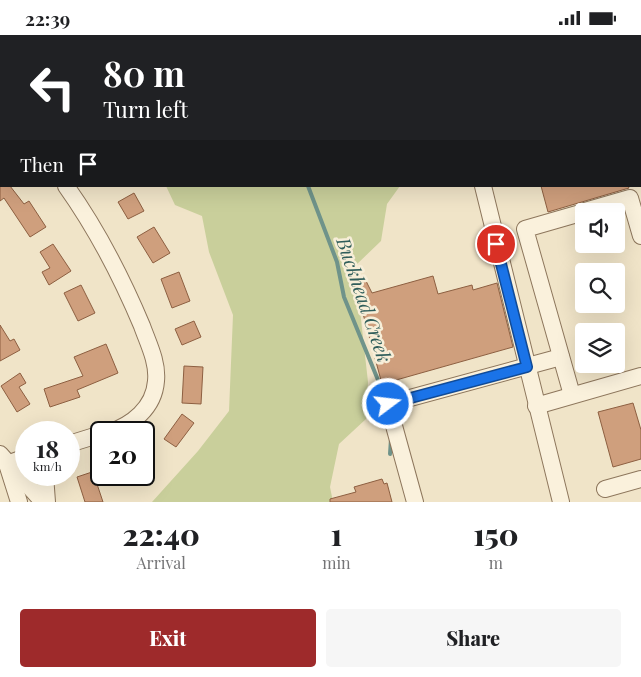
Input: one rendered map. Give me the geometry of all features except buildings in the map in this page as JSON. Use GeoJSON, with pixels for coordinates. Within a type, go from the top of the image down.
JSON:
{"type":"FeatureCollection","features":[{"type":"Feature","properties":{"kind":"street"},"geometry":{"type":"LineString","coordinates":[[67,187],[111,256],[125,285],[155,363],[156,386],[146,409],[132,421]]}},
{"type":"Feature","properties":{"kind":"street"},"geometry":{"type":"LineString","coordinates":[[484,187],[536,406],[561,502]]}},
{"type":"Feature","properties":{"kind":"street"},"geometry":{"type":"LineString","coordinates":[[613,203],[630,198],[641,236]]}},
{"type":"Feature","properties":{"kind":"street"},"geometry":{"type":"LineString","coordinates":[[572,395],[525,229],[575,214]]}},
{"type":"Feature","properties":{"kind":"street"},"geometry":{"type":"LineString","coordinates":[[415,502],[388,404],[561,357]]}},
{"type":"Feature","properties":{"kind":"street"},"geometry":{"type":"LineString","coordinates":[[536,406],[641,376]]}},
{"type":"Feature","properties":{"kind":"street"},"geometry":{"type":"LineString","coordinates":[[3,459],[19,502]]}},
{"type":"Feature","properties":{"kind":"street"},"geometry":{"type":"LineString","coordinates":[[3,459],[29,484],[43,502]]}},
{"type":"Feature","properties":{"kind":"street"},"geometry":{"type":"LineString","coordinates":[[605,489],[641,479]]}},
{"type":"Feature","properties":{"kind":"street"},"geometry":{"type":"LineString","coordinates":[[45,486],[46,502]]}},
{"type":"Feature","properties":{"kind":"green space"},"geometry":{"type":"Polygon","coordinates":[[[166,187],[399,187],[387,204],[381,241],[355,266],[368,382],[366,419],[339,444],[330,487],[333,502],[152,502],[198,451],[229,411],[233,315],[209,252],[202,216],[175,205],[166,187]]]}},
{"type":"Feature","properties":{"kind":"waterway","name":"Buckhead Creek"},"geometry":{"type":"LineString","coordinates":[[308,187],[337,262],[344,297],[378,380],[383,403]]}},
{"type":"Feature","properties":{"kind":"waterway","name":"Buckhead Creek"},"geometry":{"type":"LineString","coordinates":[[390,454],[391,439]]}},
{"type":"Feature","properties":{"kind":"route"},"geometry":{"type":"LineString","coordinates":[[388,404],[527,367],[496,244]]}}]}
